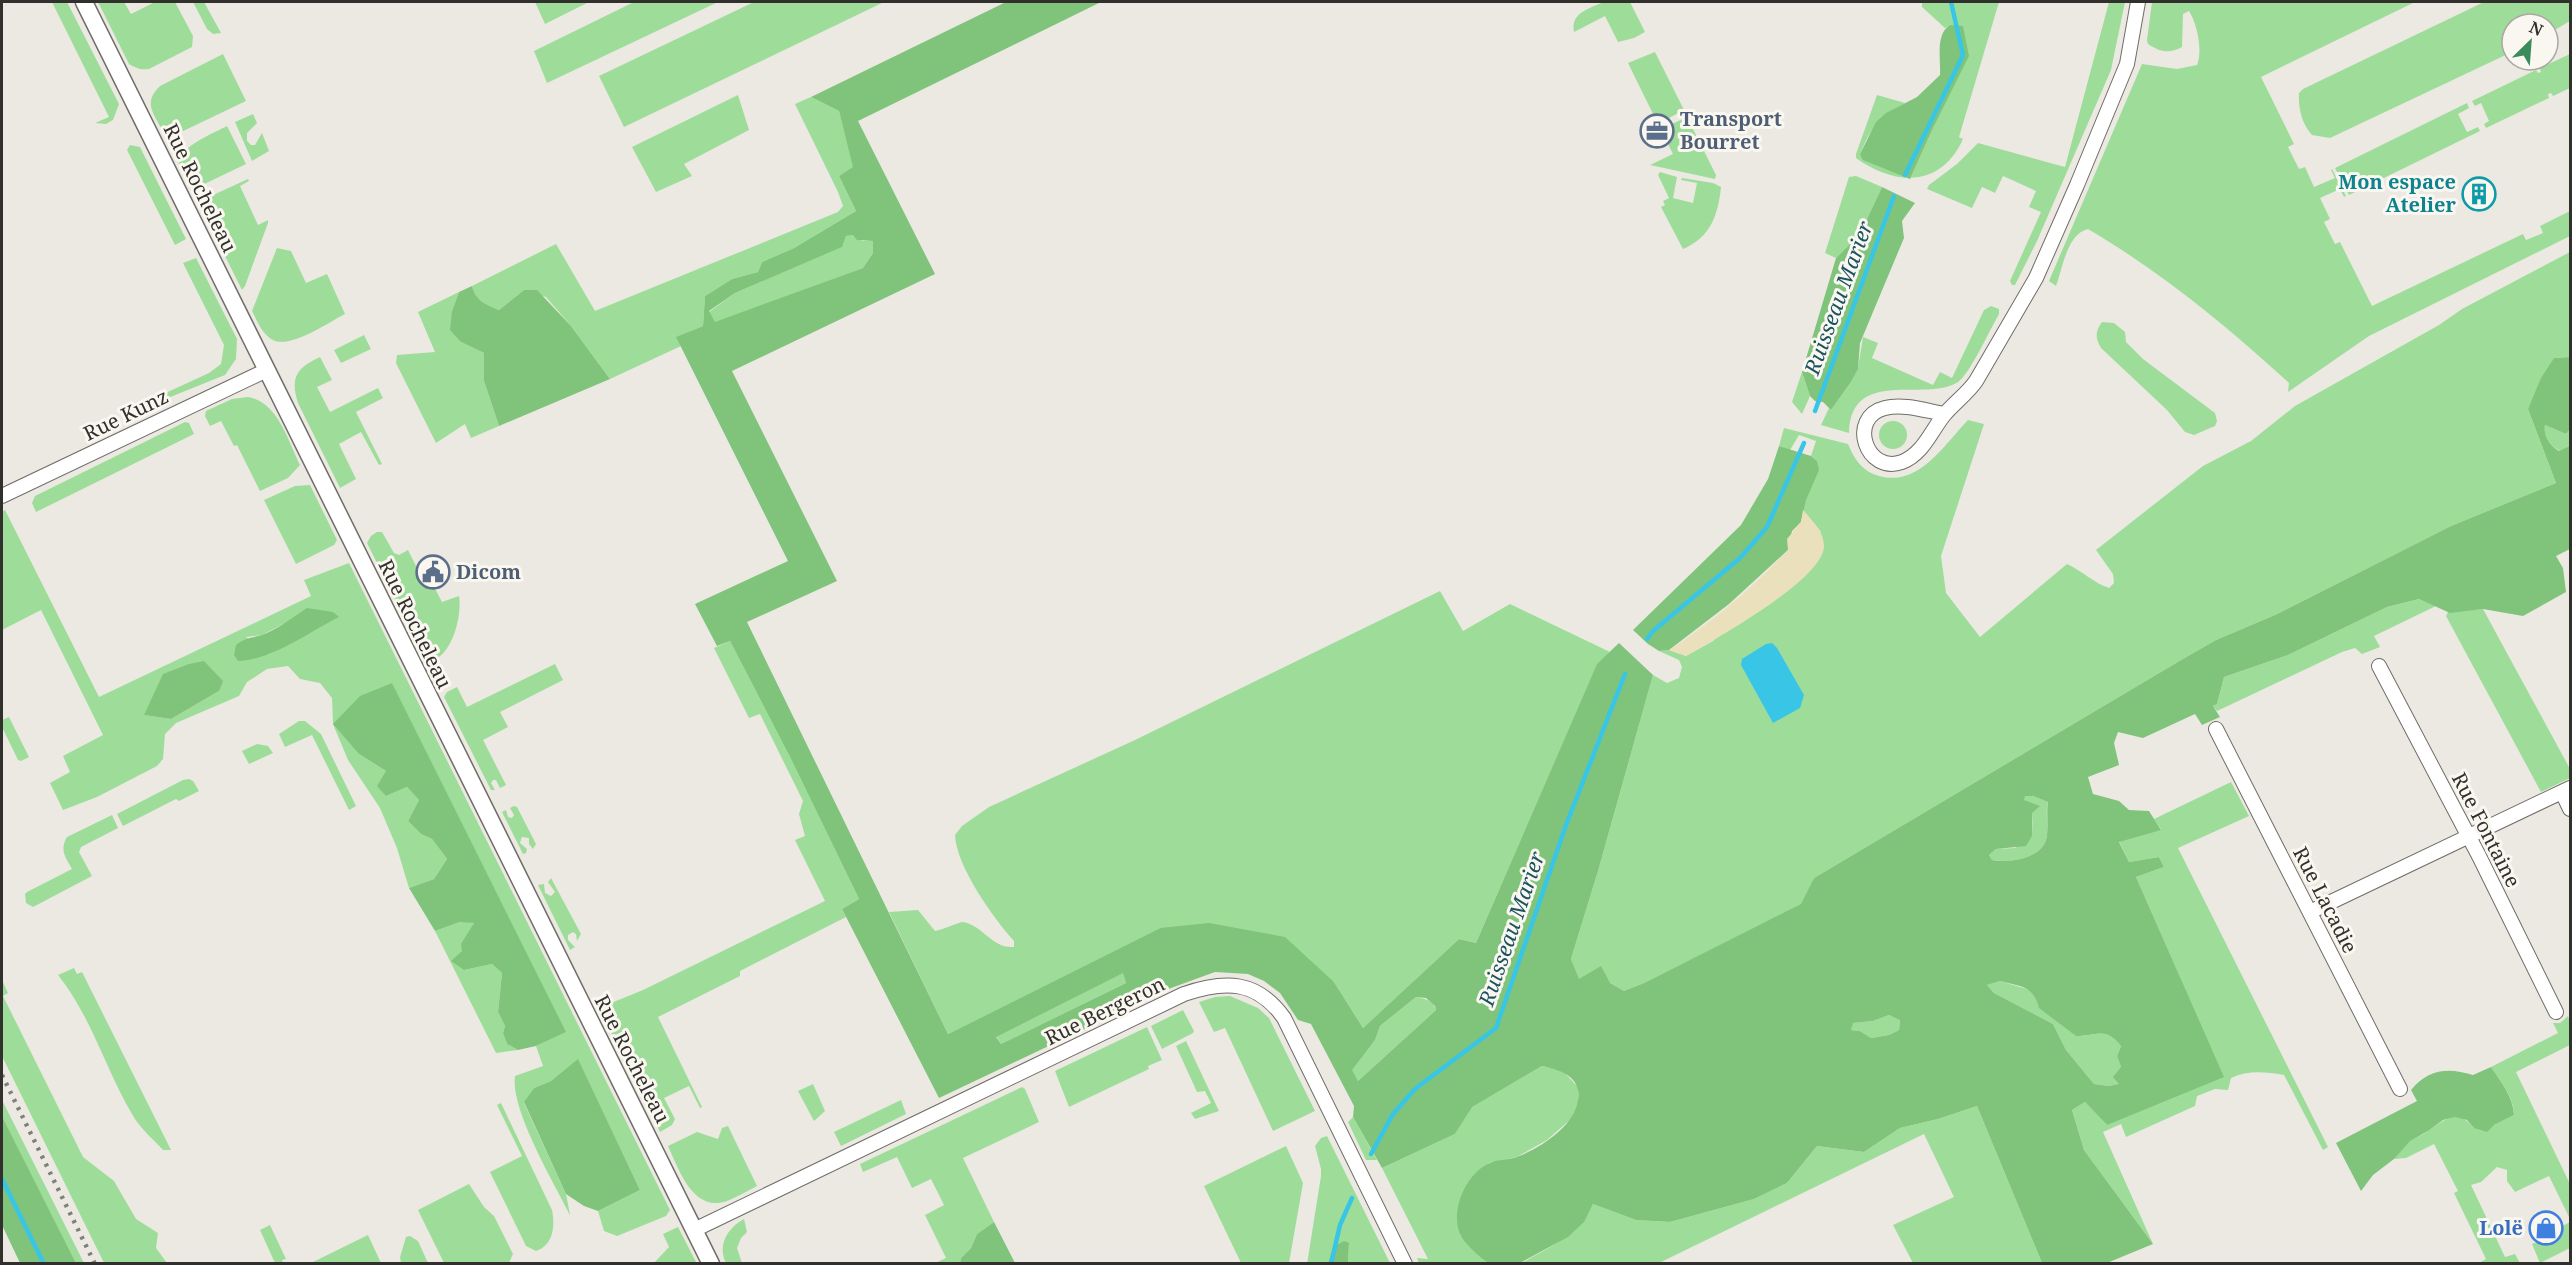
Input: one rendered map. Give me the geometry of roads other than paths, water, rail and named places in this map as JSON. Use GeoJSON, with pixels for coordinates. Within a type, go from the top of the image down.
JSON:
{"type":"FeatureCollection","features":[{"type":"Feature","properties":{"kind":"street","name":"Rue Rocheleau"},"geometry":{"type":"LineString","coordinates":[[84,2],[711,1263]]}},
{"type":"Feature","properties":{"kind":"street"},"geometry":{"type":"LineString","coordinates":[[1945,414],[1898,407],[1883,408],[1873,414],[1866,424],[1863,430],[1864,444],[1872,455],[1884,462],[1898,464],[1904,461],[1922,447],[1945,414],[1965,396],[1976,381],[2045,259],[2122,77],[2130,50],[2138,2]]}},
{"type":"Feature","properties":{"kind":"street","name":"Rue Kunz"},"geometry":{"type":"LineString","coordinates":[[2,496],[267,370]]}},
{"type":"Feature","properties":{"kind":"street","name":"Rue Fontaine"},"geometry":{"type":"LineString","coordinates":[[2379,666],[2469,837],[2556,1012]]}},
{"type":"Feature","properties":{"kind":"street","name":"Rue Lacadie"},"geometry":{"type":"LineString","coordinates":[[2216,729],[2400,1089]]}},
{"type":"Feature","properties":{"kind":"street"},"geometry":{"type":"LineString","coordinates":[[2310,912],[2566,790],[2571,809]]}},
{"type":"Feature","properties":{"kind":"street","name":"Rue Bergeron"},"geometry":{"type":"LineString","coordinates":[[694,1230],[1184,994],[1214,985],[1227,984],[1261,994],[1284,1018],[1405,1263]]}},
{"type":"Feature","properties":{"kind":"water"},"geometry":{"type":"Polygon","coordinates":[[[1772,643],[1804,695],[1800,708],[1773,723],[1741,665],[1742,659],[1766,644],[1772,643]]]}},
{"type":"Feature","properties":{"kind":"waterway","name":"Ruisseau Marier"},"geometry":{"type":"LineString","coordinates":[[1905,175],[1963,55],[1951,2]]}},
{"type":"Feature","properties":{"kind":"waterway","name":"Ruisseau Marier"},"geometry":{"type":"LineString","coordinates":[[1815,411],[1894,196]]}},
{"type":"Feature","properties":{"kind":"waterway","name":"Ruisseau Marier"},"geometry":{"type":"LineString","coordinates":[[1647,639],[1653,631],[1740,558],[1767,527],[1804,443]]}},
{"type":"Feature","properties":{"kind":"waterway","name":"Ruisseau Marier"},"geometry":{"type":"LineString","coordinates":[[1371,1154],[1393,1114],[1415,1089],[1496,1028],[1566,825],[1625,674]]}},
{"type":"Feature","properties":{"kind":"waterway"},"geometry":{"type":"LineString","coordinates":[[2,1179],[44,1264]]}},
{"type":"Feature","properties":{"kind":"waterway","name":"Ruisseau Marier"},"geometry":{"type":"LineString","coordinates":[[1331,1264],[1340,1225],[1352,1198]]}},
{"type":"Feature","properties":{"kind":"railway"},"geometry":{"type":"LineString","coordinates":[[2,1075],[95,1264]]}},
{"type":"Feature","properties":{"kind":"place","name":"Transport Bourret"},"geometry":{"type":"Point","coordinates":[1657,131]}},
{"type":"Feature","properties":{"kind":"place","name":"Mon espace Atelier"},"geometry":{"type":"Point","coordinates":[2479,194]}},
{"type":"Feature","properties":{"kind":"place","name":"Dicom"},"geometry":{"type":"Point","coordinates":[433,572]}},
{"type":"Feature","properties":{"kind":"place","name":"Lolë"},"geometry":{"type":"Point","coordinates":[2546,1228]}}]}
